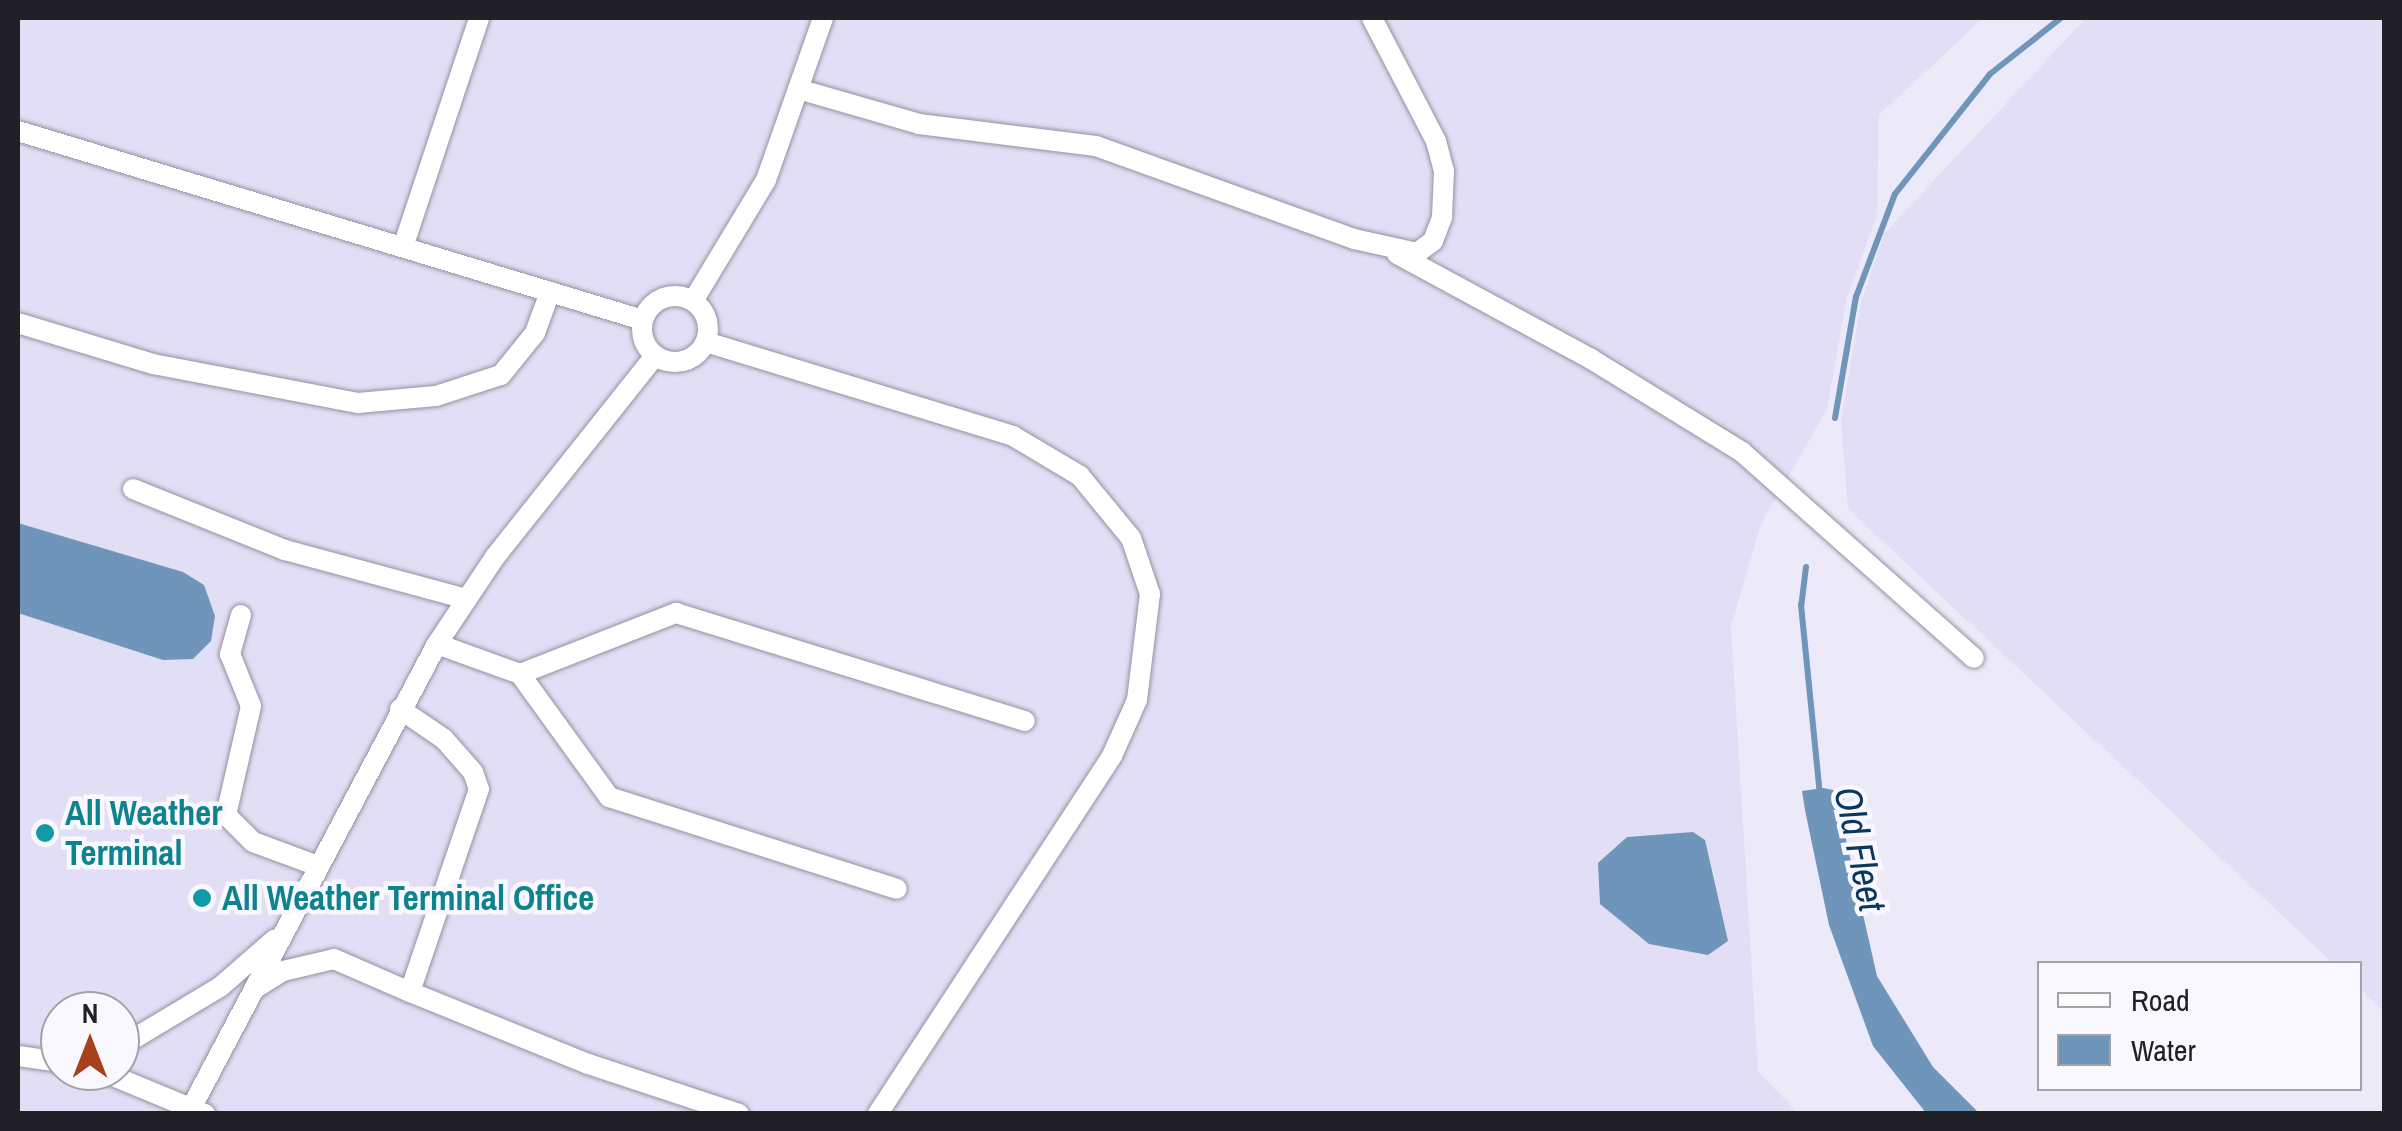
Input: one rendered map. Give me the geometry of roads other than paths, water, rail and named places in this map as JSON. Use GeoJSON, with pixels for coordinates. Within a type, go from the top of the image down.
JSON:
{"type":"FeatureCollection","features":[{"type":"Feature","properties":{"kind":"street"},"geometry":{"type":"LineString","coordinates":[[403,248],[479,18]]}},
{"type":"Feature","properties":{"kind":"street"},"geometry":{"type":"LineString","coordinates":[[693,301],[766,180],[822,18]]}},
{"type":"Feature","properties":{"kind":"street"},"geometry":{"type":"LineString","coordinates":[[1372,18],[1436,141],[1444,172],[1442,217],[1433,241],[1417,253],[1386,249]]}},
{"type":"Feature","properties":{"kind":"street"},"geometry":{"type":"LineString","coordinates":[[798,89],[919,124],[1096,146],[1386,249],[1592,359],[1742,452],[1974,658]]}},
{"type":"Feature","properties":{"kind":"street"},"geometry":{"type":"LineString","coordinates":[[18,131],[643,320]]}},
{"type":"Feature","properties":{"kind":"street"},"geometry":{"type":"LineString","coordinates":[[18,323],[152,364],[358,404],[436,396],[501,375],[536,334],[550,292]]}},
{"type":"Feature","properties":{"kind":"street"},"geometry":{"type":"LineString","coordinates":[[663,298],[693,301],[707,319],[706,342],[684,362],[654,356],[643,340],[643,320],[663,298]]}},
{"type":"Feature","properties":{"kind":"street"},"geometry":{"type":"LineString","coordinates":[[706,342],[1013,436],[1080,476],[1130,538],[1150,594],[1136,700],[1112,756],[878,1114]]}},
{"type":"Feature","properties":{"kind":"street"},"geometry":{"type":"LineString","coordinates":[[140,1088],[195,1111],[252,990],[437,644],[466,599],[654,356]]}},
{"type":"Feature","properties":{"kind":"street"},"geometry":{"type":"LineString","coordinates":[[133,489],[285,550],[466,599]]}},
{"type":"Feature","properties":{"kind":"street"},"geometry":{"type":"LineString","coordinates":[[520,674],[676,613],[1024,721]]}},
{"type":"Feature","properties":{"kind":"street"},"geometry":{"type":"LineString","coordinates":[[241,616],[230,654],[251,706],[226,815],[254,842],[318,866]]}},
{"type":"Feature","properties":{"kind":"street"},"geometry":{"type":"LineString","coordinates":[[437,644],[520,674],[609,797],[897,888]]}},
{"type":"Feature","properties":{"kind":"street"},"geometry":{"type":"LineString","coordinates":[[400,710],[444,739],[473,772],[479,789],[410,992]]}},
{"type":"Feature","properties":{"kind":"street"},"geometry":{"type":"LineString","coordinates":[[140,1035],[220,987],[286,928]]}},
{"type":"Feature","properties":{"kind":"street"},"geometry":{"type":"LineString","coordinates":[[252,990],[282,971],[334,959],[588,1064],[740,1114]]}},
{"type":"Feature","properties":{"kind":"water"},"geometry":{"type":"Polygon","coordinates":[[[18,523],[183,572],[204,585],[215,616],[211,641],[193,659],[163,660],[18,613],[18,523]]]}},
{"type":"Feature","properties":{"kind":"water"},"geometry":{"type":"Polygon","coordinates":[[[1823,788],[1844,792],[1844,831],[1877,976],[1933,1067],[1979,1113],[1926,1113],[1873,1046],[1829,925],[1805,810],[1802,791],[1823,788]]]}},
{"type":"Feature","properties":{"kind":"water"},"geometry":{"type":"Polygon","coordinates":[[[1693,832],[1705,840],[1728,941],[1708,955],[1649,944],[1600,904],[1598,863],[1627,837],[1693,832]]]}},
{"type":"Feature","properties":{"kind":"waterway","name":"Old Fleet"},"geometry":{"type":"LineString","coordinates":[[1835,418],[1856,297],[1895,194],[1990,74],[2061,18]]}},
{"type":"Feature","properties":{"kind":"waterway","name":"Old Fleet"},"geometry":{"type":"LineString","coordinates":[[1806,567],[1801,605],[1820,794]]}},
{"type":"Feature","properties":{"kind":"place","name":"All Weather Terminal"},"geometry":{"type":"Point","coordinates":[45,833]}},
{"type":"Feature","properties":{"kind":"place","name":"All Weather Terminal Office"},"geometry":{"type":"Point","coordinates":[202,898]}}]}
